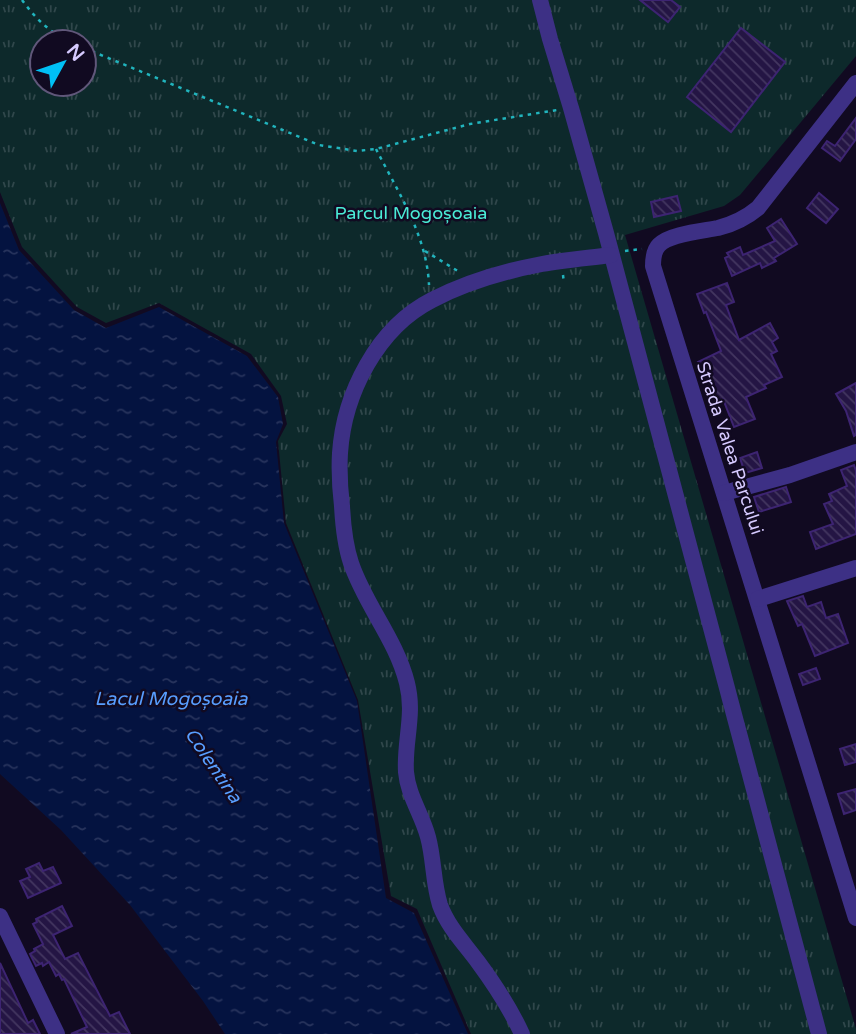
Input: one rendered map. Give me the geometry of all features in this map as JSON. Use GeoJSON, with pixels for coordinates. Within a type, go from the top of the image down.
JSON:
{"type":"FeatureCollection","features":[{"type":"Feature","properties":{"kind":"street"},"geometry":{"type":"LineString","coordinates":[[540,0],[611,255],[819,1034]]}},
{"type":"Feature","properties":{"kind":"street"},"geometry":{"type":"LineString","coordinates":[[656,248],[666,240],[737,222],[758,208],[856,83]]}},
{"type":"Feature","properties":{"kind":"street","name":"Strada Valea Parcului"},"geometry":{"type":"LineString","coordinates":[[656,248],[653,266],[856,918]]}},
{"type":"Feature","properties":{"kind":"street"},"geometry":{"type":"LineString","coordinates":[[522,1034],[494,983],[447,921],[439,902],[428,834],[411,796],[406,772],[411,719],[407,682],[391,641],[361,589],[350,561],[344,530],[340,453],[344,425],[367,364],[387,336],[407,317],[430,301],[458,288],[503,274],[543,264],[611,255]]}},
{"type":"Feature","properties":{"kind":"street"},"geometry":{"type":"LineString","coordinates":[[724,494],[856,452]]}},
{"type":"Feature","properties":{"kind":"street"},"geometry":{"type":"LineString","coordinates":[[758,599],[856,568]]}},
{"type":"Feature","properties":{"kind":"street"},"geometry":{"type":"LineString","coordinates":[[0,916],[57,1034]]}},
{"type":"Feature","properties":{"kind":"path"},"geometry":{"type":"LineString","coordinates":[[22,0],[47,28]]}},
{"type":"Feature","properties":{"kind":"path"},"geometry":{"type":"LineString","coordinates":[[98,54],[319,145],[357,151],[376,149],[470,124],[571,108]]}},
{"type":"Feature","properties":{"kind":"path"},"geometry":{"type":"LineString","coordinates":[[376,149],[425,251],[430,301]]}},
{"type":"Feature","properties":{"kind":"path"},"geometry":{"type":"LineString","coordinates":[[611,255],[656,248]]}},
{"type":"Feature","properties":{"kind":"path"},"geometry":{"type":"LineString","coordinates":[[425,251],[478,282]]}},
{"type":"Feature","properties":{"kind":"green space","name":"Parcul Mogoșoaia"},"geometry":{"type":"Polygon","coordinates":[[[0,0],[856,0],[856,56],[740,195],[724,206],[625,235],[856,1034],[471,1034],[417,909],[391,896],[358,700],[286,523],[278,441],[287,424],[281,396],[251,354],[159,303],[106,323],[77,307],[22,247],[0,192],[0,0]]]}},
{"type":"Feature","properties":{"kind":"water","name":"Lacul Mogoșoaia"},"geometry":{"type":"Polygon","coordinates":[[[0,203],[19,250],[74,310],[106,328],[159,307],[247,356],[278,397],[283,424],[276,442],[284,523],[357,701],[386,898],[414,913],[468,1034],[225,1034],[130,905],[61,830],[0,774],[0,203]]]}},
{"type":"Feature","properties":{"kind":"building"},"geometry":{"type":"Polygon","coordinates":[[[640,0],[671,0],[680,7],[668,22],[640,0]]]}},
{"type":"Feature","properties":{"kind":"building"},"geometry":{"type":"Polygon","coordinates":[[[741,28],[785,62],[731,132],[687,97],[741,28]]]}},
{"type":"Feature","properties":{"kind":"building"},"geometry":{"type":"Polygon","coordinates":[[[856,118],[856,139],[840,161],[822,148],[827,141],[835,146],[856,118]]]}},
{"type":"Feature","properties":{"kind":"building"},"geometry":{"type":"Polygon","coordinates":[[[819,193],[838,209],[826,223],[807,208],[819,193]]]}},
{"type":"Feature","properties":{"kind":"building"},"geometry":{"type":"Polygon","coordinates":[[[677,196],[681,211],[654,217],[651,202],[677,196]]]}},
{"type":"Feature","properties":{"kind":"building"},"geometry":{"type":"Polygon","coordinates":[[[781,219],[797,244],[774,258],[776,261],[762,268],[760,263],[732,276],[725,258],[729,256],[727,253],[740,247],[743,255],[775,241],[767,228],[781,219]]]}},
{"type":"Feature","properties":{"kind":"building"},"geometry":{"type":"Polygon","coordinates":[[[727,283],[734,302],[726,305],[739,340],[770,323],[778,338],[772,342],[777,351],[771,354],[782,377],[746,397],[755,419],[734,427],[723,399],[716,402],[698,362],[721,351],[697,294],[727,283]]]}},
{"type":"Feature","properties":{"kind":"building"},"geometry":{"type":"Polygon","coordinates":[[[856,383],[854,436],[846,411],[836,394],[856,383]]]}},
{"type":"Feature","properties":{"kind":"building"},"geometry":{"type":"Polygon","coordinates":[[[757,452],[762,468],[745,473],[740,458],[757,452]]]}},
{"type":"Feature","properties":{"kind":"building"},"geometry":{"type":"Polygon","coordinates":[[[854,465],[856,534],[816,549],[810,532],[833,524],[824,504],[832,501],[829,494],[847,486],[841,470],[854,465]]]}},
{"type":"Feature","properties":{"kind":"building"},"geometry":{"type":"Polygon","coordinates":[[[786,487],[791,502],[759,512],[754,497],[786,487]]]}},
{"type":"Feature","properties":{"kind":"building"},"geometry":{"type":"Polygon","coordinates":[[[803,596],[807,607],[821,602],[826,618],[838,614],[848,643],[815,656],[802,624],[798,626],[787,601],[803,596]]]}},
{"type":"Feature","properties":{"kind":"building"},"geometry":{"type":"Polygon","coordinates":[[[816,668],[820,679],[803,685],[799,674],[816,668]]]}},
{"type":"Feature","properties":{"kind":"building"},"geometry":{"type":"Polygon","coordinates":[[[856,744],[856,762],[845,765],[840,749],[856,744]]]}},
{"type":"Feature","properties":{"kind":"building"},"geometry":{"type":"Polygon","coordinates":[[[856,789],[856,810],[844,814],[838,794],[856,789]]]}},
{"type":"Feature","properties":{"kind":"building"},"geometry":{"type":"Polygon","coordinates":[[[39,863],[43,871],[53,867],[61,883],[28,898],[20,881],[30,877],[26,869],[39,863]]]}},
{"type":"Feature","properties":{"kind":"building"},"geometry":{"type":"Polygon","coordinates":[[[62,906],[72,926],[53,935],[65,959],[78,953],[110,1016],[119,1012],[130,1034],[71,1034],[87,1027],[64,979],[62,980],[59,974],[56,976],[49,962],[36,966],[30,954],[43,944],[33,924],[37,922],[36,919],[62,906]]]}},
{"type":"Feature","properties":{"kind":"building"},"geometry":{"type":"Polygon","coordinates":[[[0,963],[28,1023],[33,1020],[40,1034],[0,1034],[0,963]]]}},
{"type":"Feature","properties":{"kind":"water label","name":"Colentina"},"geometry":{"type":"Point","coordinates":[214,765]}}]}
